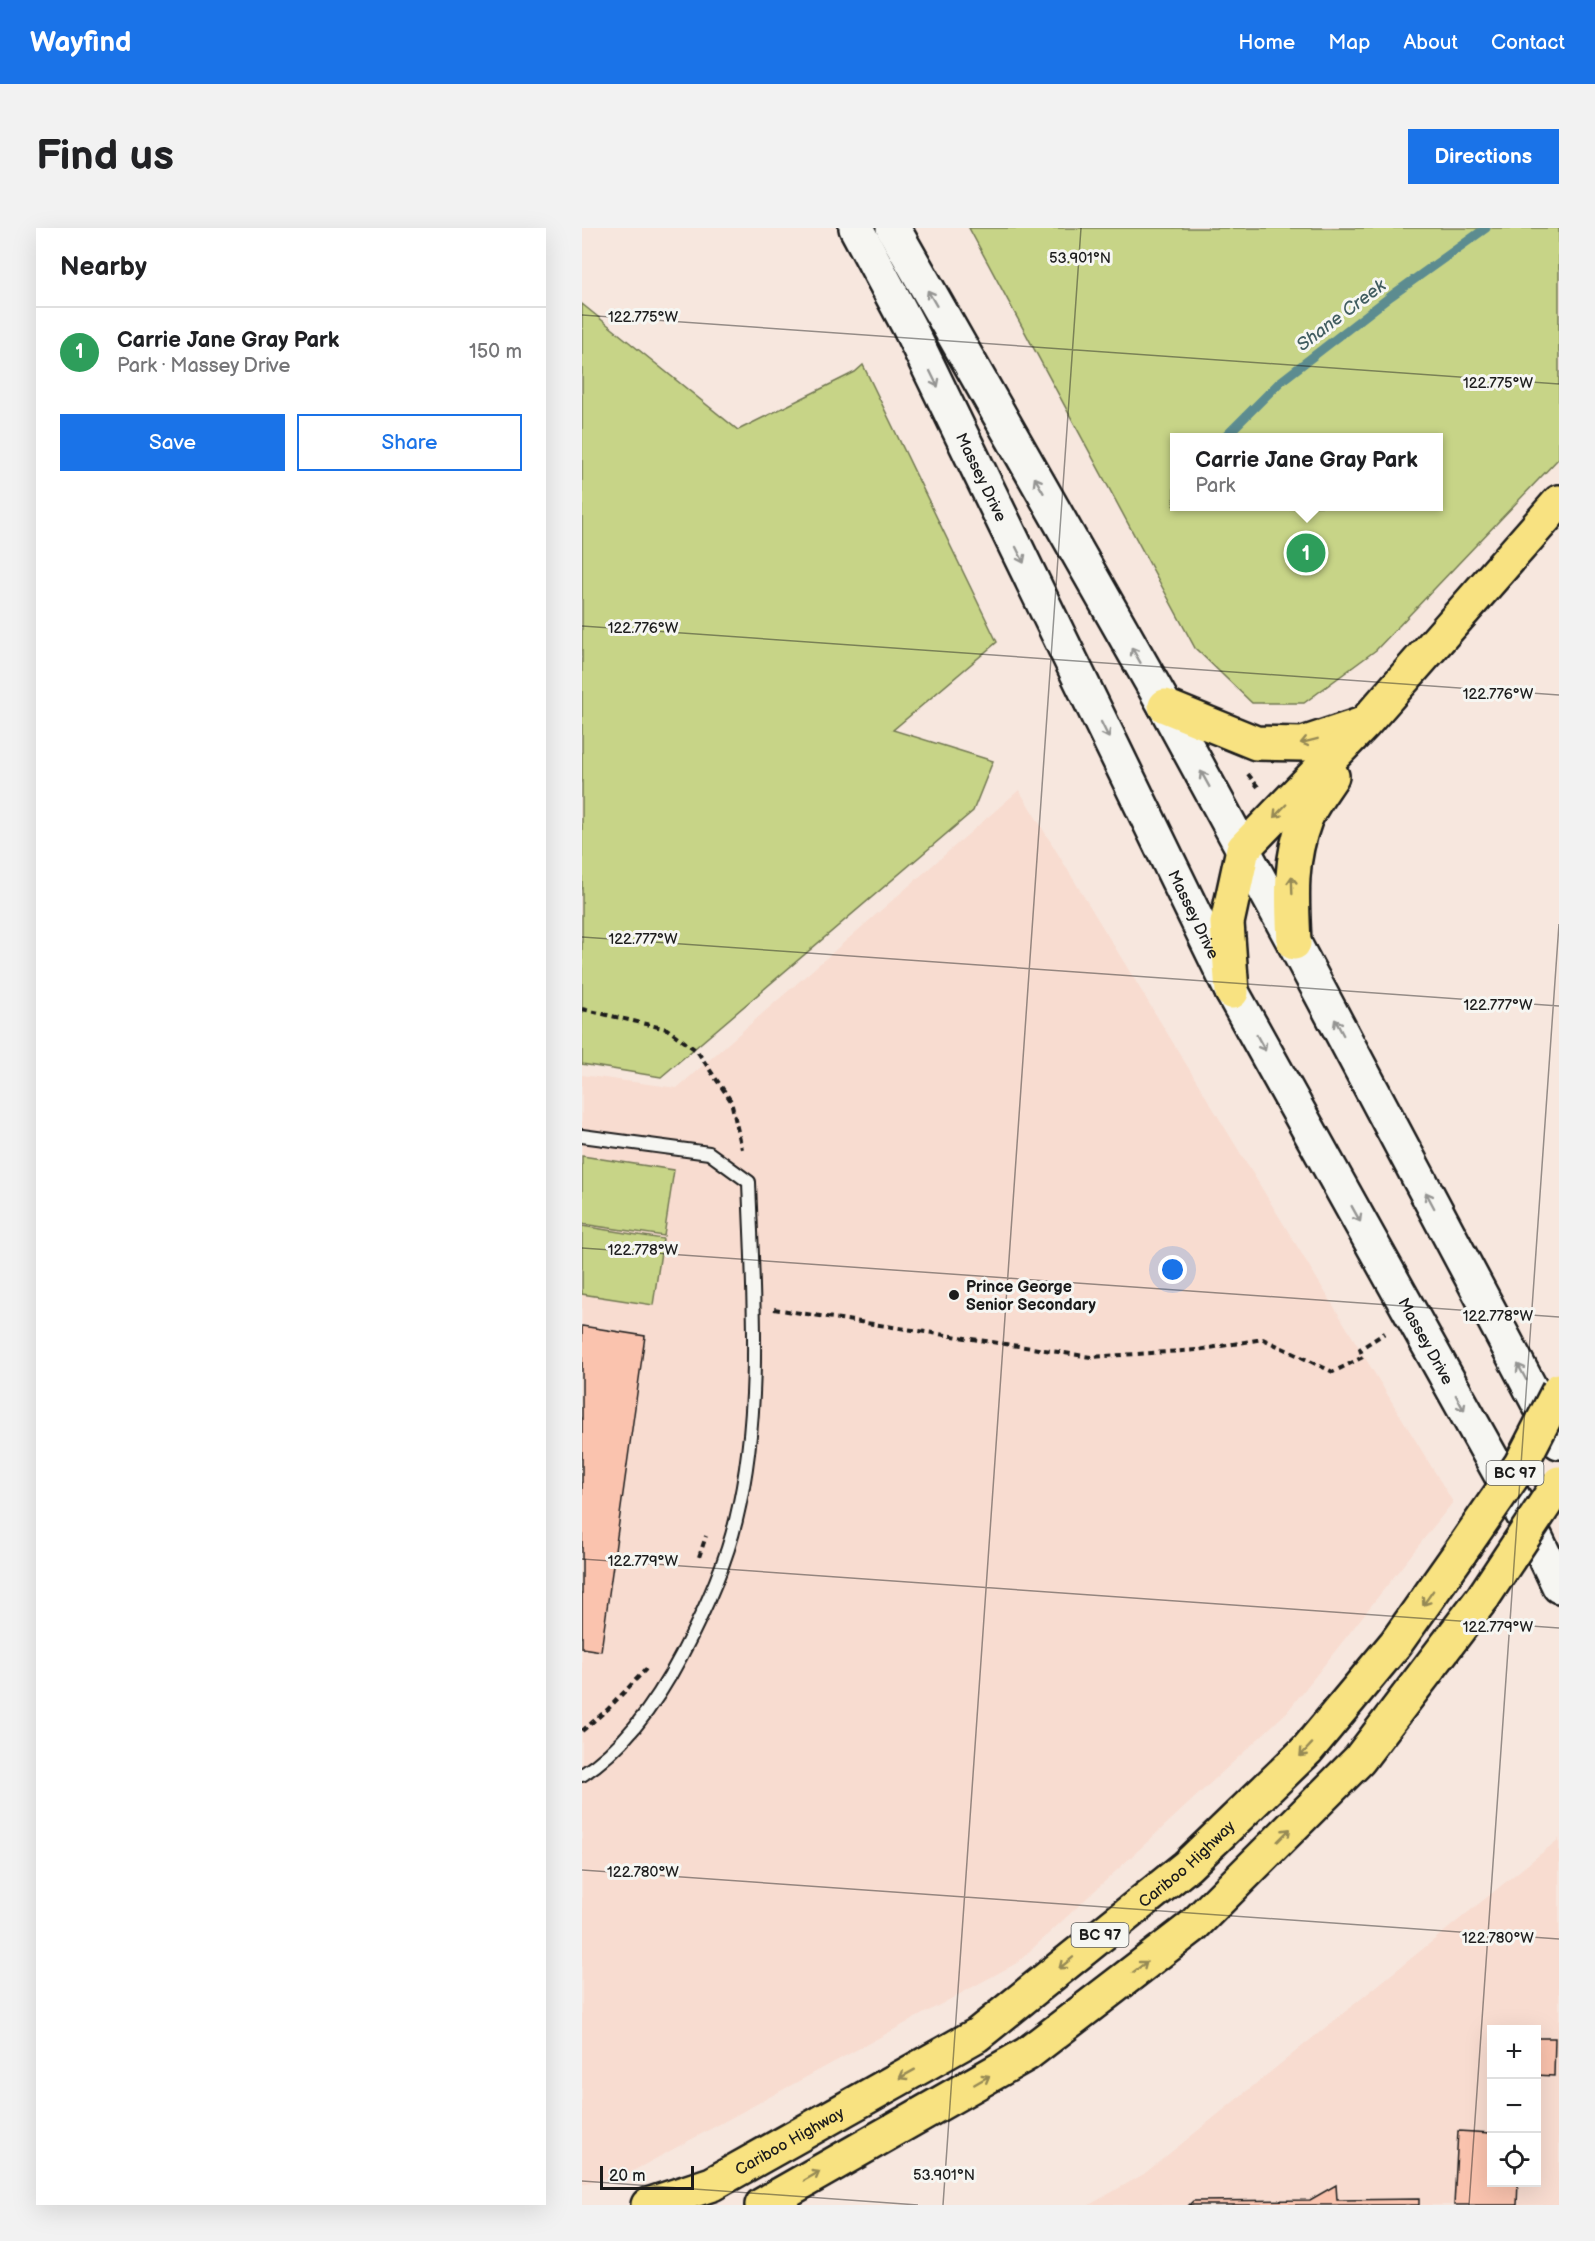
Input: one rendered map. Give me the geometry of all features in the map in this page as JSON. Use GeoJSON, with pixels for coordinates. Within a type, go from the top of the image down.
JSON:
{"type":"FeatureCollection","features":[{"type":"Feature","properties":{"kind":"highway"},"geometry":{"type":"LineString","coordinates":[[1232,992],[1227,922],[1243,849],[1364,724],[1559,502]]}},
{"type":"Feature","properties":{"kind":"highway"},"geometry":{"type":"LineString","coordinates":[[1164,706],[1256,743],[1304,744],[1364,724]]}},
{"type":"Feature","properties":{"kind":"highway"},"geometry":{"type":"LineString","coordinates":[[1294,943],[1291,875],[1306,818],[1364,724]]}},
{"type":"Feature","properties":{"kind":"highway","name":"Cariboo Highway"},"geometry":{"type":"LineString","coordinates":[[648,2205],[712,2184],[977,2035],[1187,1866],[1307,1749],[1396,1643],[1521,1464],[1559,1390]]}},
{"type":"Feature","properties":{"kind":"highway","name":"BC 97"},"geometry":{"type":"LineString","coordinates":[[762,2205],[1026,2054],[1192,1927],[1359,1760],[1484,1596],[1559,1483]]}},
{"type":"Feature","properties":{"kind":"street","name":"Massey Drive"},"geometry":{"type":"LineString","coordinates":[[856,228],[909,327],[1232,992],[1547,1546],[1559,1586]]}},
{"type":"Feature","properties":{"kind":"street"},"geometry":{"type":"LineString","coordinates":[[893,228],[1243,849],[1559,1442]]}},
{"type":"Feature","properties":{"kind":"lane"},"geometry":{"type":"LineString","coordinates":[[582,1136],[709,1154],[749,1182],[756,1356],[751,1424],[736,1521],[709,1600],[662,1691],[629,1733],[582,1775]]}},
{"type":"Feature","properties":{"kind":"path"},"geometry":{"type":"LineString","coordinates":[[582,1009],[667,1029],[697,1051],[731,1101],[749,1182]]}},
{"type":"Feature","properties":{"kind":"path"},"geometry":{"type":"LineString","coordinates":[[754,1306],[1090,1357],[1197,1350],[1263,1339],[1333,1372],[1363,1357],[1360,1349],[1390,1329]]}},
{"type":"Feature","properties":{"kind":"path"},"geometry":{"type":"LineString","coordinates":[[698,1560],[708,1528]]}},
{"type":"Feature","properties":{"kind":"path"},"geometry":{"type":"LineString","coordinates":[[582,1731],[608,1709],[653,1661]]}},
{"type":"Feature","properties":{"kind":"shaded area","name":"Prince George Senior Secondary"},"geometry":{"type":"Polygon","coordinates":[[[1019,790],[1453,1502],[1287,1712],[1017,1963],[631,2172],[582,2184],[582,1075],[677,1088],[1019,790]]]}},
{"type":"Feature","properties":{"kind":"shaded area"},"geometry":{"type":"Polygon","coordinates":[[[1559,1839],[1559,2205],[1089,2205],[1144,2174],[1559,1839]]]}},
{"type":"Feature","properties":{"kind":"green space"},"geometry":{"type":"Polygon","coordinates":[[[969,228],[1559,228],[1559,458],[1376,650],[1304,703],[1252,703],[1195,648],[969,228]]]}},
{"type":"Feature","properties":{"kind":"green space"},"geometry":{"type":"Polygon","coordinates":[[[582,304],[738,430],[855,372],[863,365],[997,642],[893,730],[993,761],[973,811],[661,1077],[582,1064],[582,304]]]}},
{"type":"Feature","properties":{"kind":"green space"},"geometry":{"type":"Polygon","coordinates":[[[582,1156],[674,1170],[664,1236],[582,1224],[582,1156]]]}},
{"type":"Feature","properties":{"kind":"green space"},"geometry":{"type":"Polygon","coordinates":[[[582,1226],[663,1239],[653,1305],[582,1294],[582,1226]]]}},
{"type":"Feature","properties":{"kind":"building"},"geometry":{"type":"Polygon","coordinates":[[[582,1326],[645,1336],[601,1651],[582,1648],[582,1326]]]}},
{"type":"Feature","properties":{"kind":"building"},"geometry":{"type":"Polygon","coordinates":[[[1541,2038],[1555,2038],[1554,2076],[1541,2075],[1541,2038]]]}},
{"type":"Feature","properties":{"kind":"building"},"geometry":{"type":"Polygon","coordinates":[[[1458,2131],[1487,2133],[1487,2187],[1518,2187],[1517,2205],[1454,2205],[1458,2131]]]}},
{"type":"Feature","properties":{"kind":"building"},"geometry":{"type":"Polygon","coordinates":[[[1336,2185],[1337,2200],[1419,2199],[1419,2205],[1189,2205],[1193,2201],[1310,2200],[1336,2185]]]}},
{"type":"Feature","properties":{"kind":"waterway","name":"Shane Creek"},"geometry":{"type":"LineString","coordinates":[[1229,433],[1280,382],[1391,296],[1486,228]]}},
{"type":"Feature","properties":{"kind":"place","name":"Carrie Jane Gray Park"},"geometry":{"type":"Point","coordinates":[1306,553]}},
{"type":"Feature","properties":{"kind":"place","name":"Prince George Senior Secondary"},"geometry":{"type":"Point","coordinates":[954,1295]}}]}
